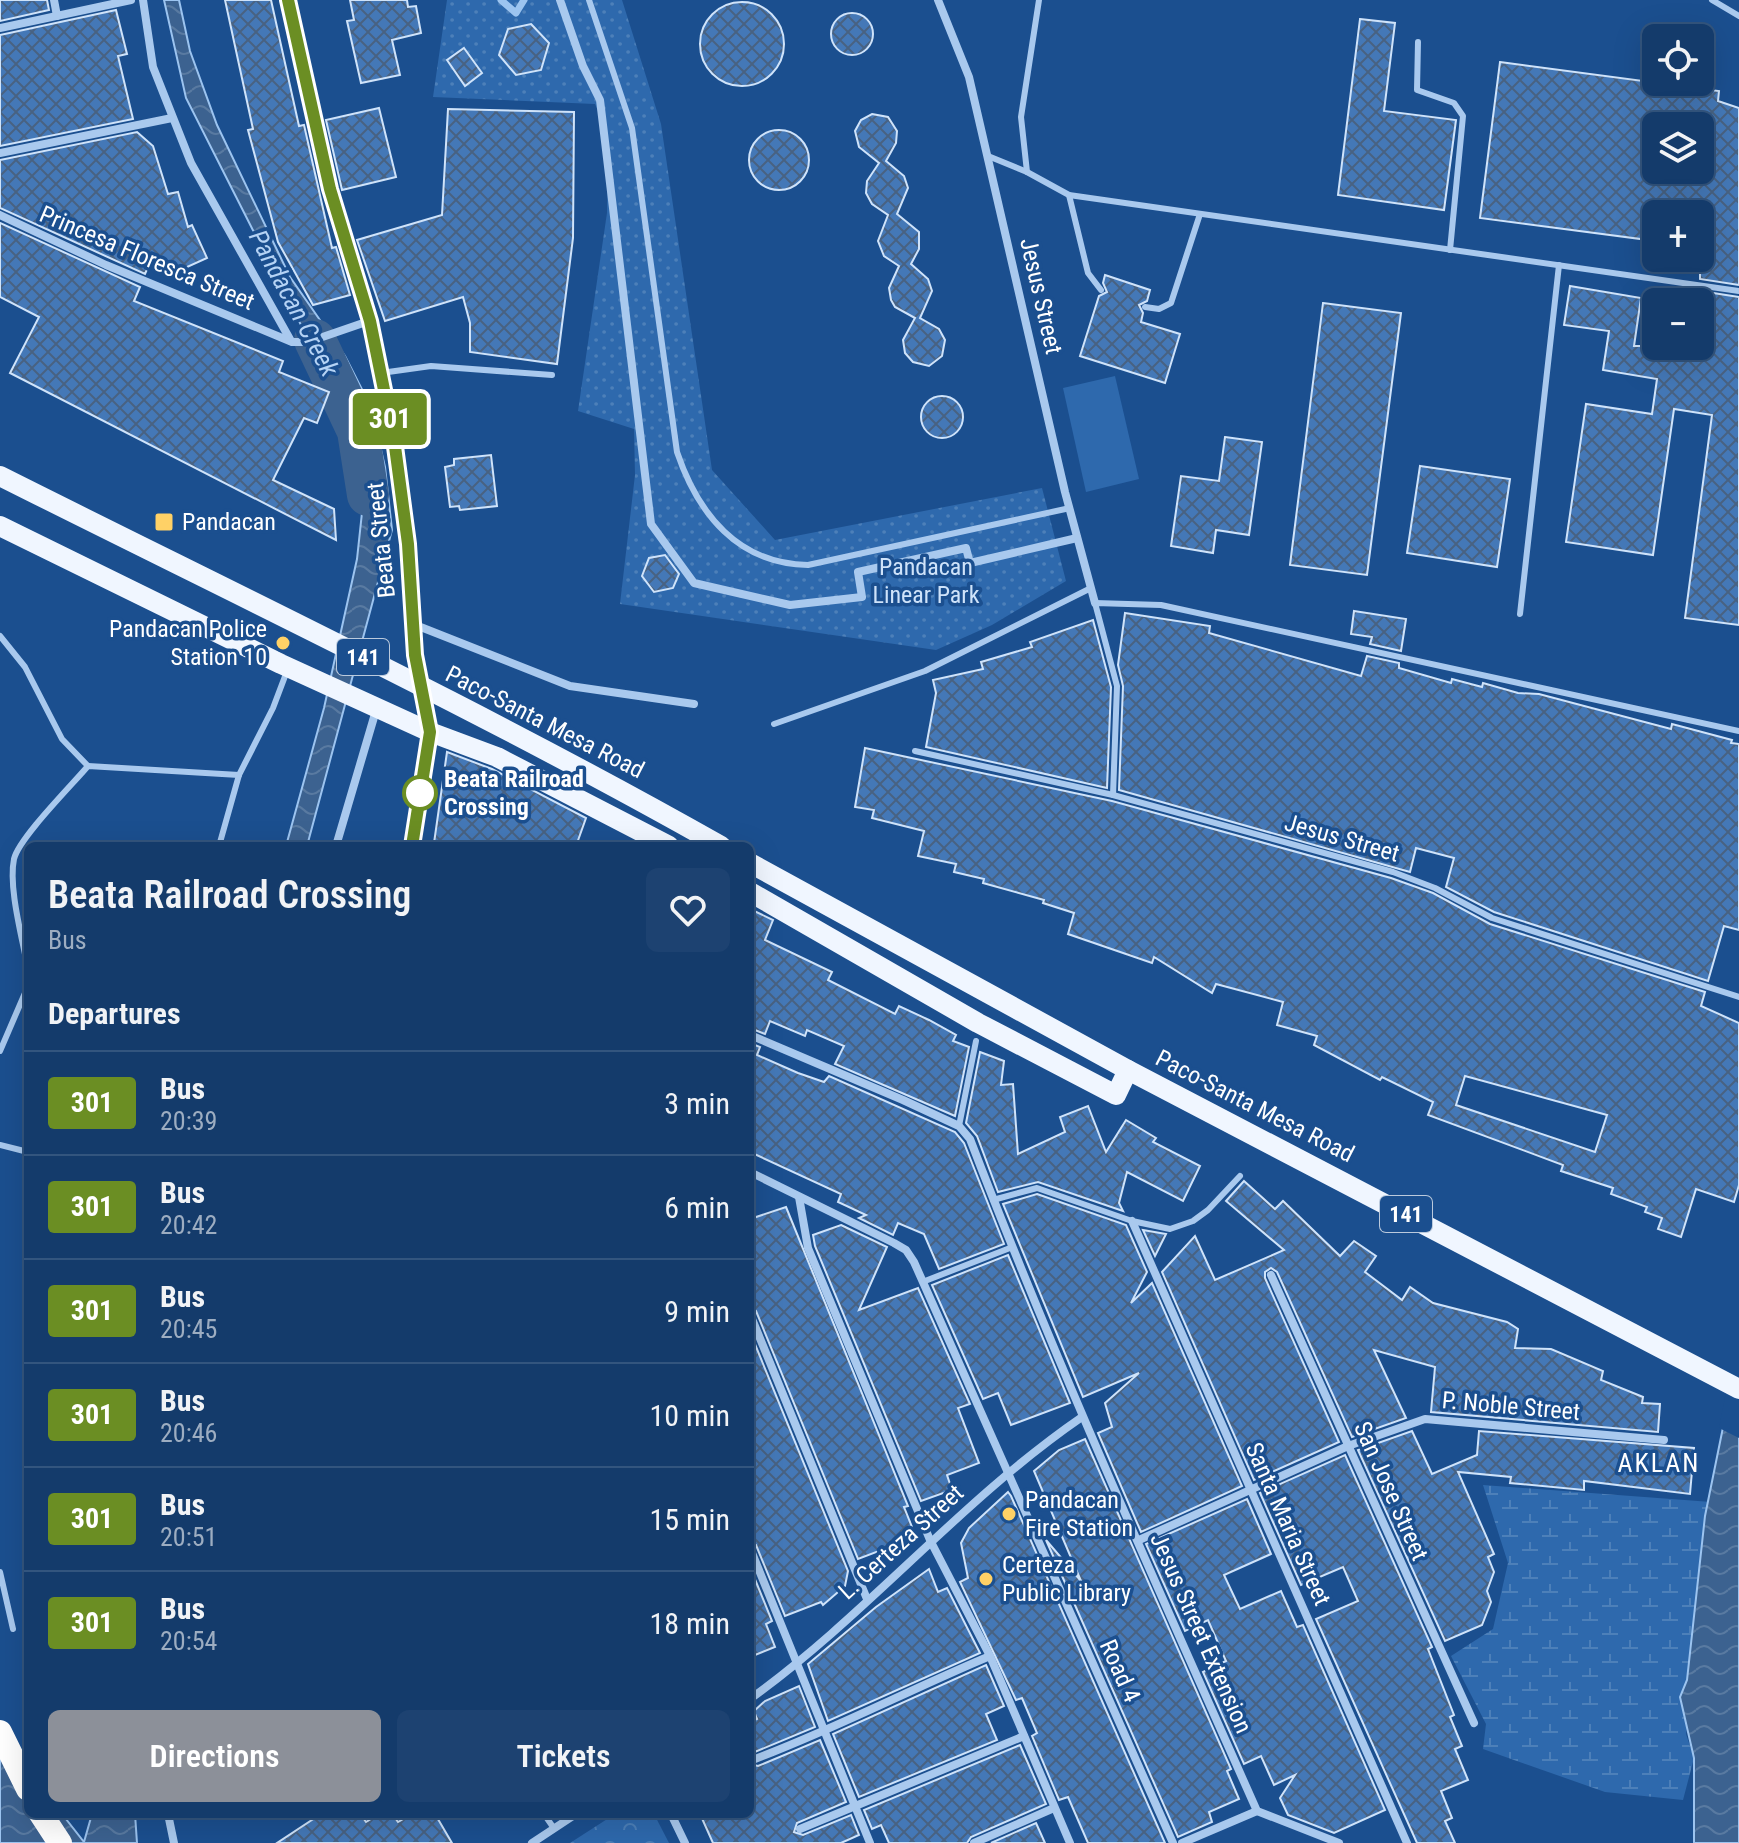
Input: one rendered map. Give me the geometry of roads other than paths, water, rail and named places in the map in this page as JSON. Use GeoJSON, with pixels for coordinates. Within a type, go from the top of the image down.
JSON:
{"type":"FeatureCollection","features":[{"type":"Feature","properties":{"kind":"highway"},"geometry":{"type":"LineString","coordinates":[[0,1732],[24,1781]]}},
{"type":"Feature","properties":{"kind":"highway"},"geometry":{"type":"LineString","coordinates":[[44,1818],[60,1843]]}},
{"type":"Feature","properties":{"kind":"main road","name":"Beata Street"},"geometry":{"type":"LineString","coordinates":[[288,0],[330,189],[370,321],[381,373],[402,499],[413,624],[430,732]]}},
{"type":"Feature","properties":{"kind":"main road","name":"Paco-Santa Mesa Road"},"geometry":{"type":"LineString","coordinates":[[0,476],[383,667],[631,795],[714,842]]}},
{"type":"Feature","properties":{"kind":"main road","name":"141"},"geometry":{"type":"LineString","coordinates":[[0,526],[288,667],[430,732],[497,757],[661,842]]}},
{"type":"Feature","properties":{"kind":"main road","name":"Paco-Santa Mesa Road"},"geometry":{"type":"LineString","coordinates":[[754,865],[1128,1070],[1739,1389]]}},
{"type":"Feature","properties":{"kind":"main road"},"geometry":{"type":"LineString","coordinates":[[754,894],[978,1023],[1116,1095],[1128,1070]]}},
{"type":"Feature","properties":{"kind":"street"},"geometry":{"type":"LineString","coordinates":[[54,0],[57,16]]}},
{"type":"Feature","properties":{"kind":"street"},"geometry":{"type":"LineString","coordinates":[[0,28],[131,0]]}},
{"type":"Feature","properties":{"kind":"street"},"geometry":{"type":"LineString","coordinates":[[143,0],[153,67],[191,163],[292,342]]}},
{"type":"Feature","properties":{"kind":"street"},"geometry":{"type":"LineString","coordinates":[[560,0],[583,66],[600,100],[651,524],[694,583],[790,605],[862,597],[858,572],[966,548],[970,563],[1077,538]]}},
{"type":"Feature","properties":{"kind":"street","name":"Jesus Street"},"geometry":{"type":"LineString","coordinates":[[938,0],[964,62],[1095,603]]}},
{"type":"Feature","properties":{"kind":"street"},"geometry":{"type":"LineString","coordinates":[[0,153],[172,118]]}},
{"type":"Feature","properties":{"kind":"street","name":"Princesa Floresca Street"},"geometry":{"type":"LineString","coordinates":[[0,215],[106,265],[292,342],[308,342],[370,321]]}},
{"type":"Feature","properties":{"kind":"street"},"geometry":{"type":"LineString","coordinates":[[413,624],[570,686],[694,704]]}},
{"type":"Feature","properties":{"kind":"street"},"geometry":{"type":"LineString","coordinates":[[337,842],[377,706]]}},
{"type":"Feature","properties":{"kind":"street","name":"Beata Street"},"geometry":{"type":"LineString","coordinates":[[413,842],[430,732]]}},
{"type":"Feature","properties":{"kind":"street"},"geometry":{"type":"LineString","coordinates":[[754,1037],[959,1126]]}},
{"type":"Feature","properties":{"kind":"street","name":"Jesus Street Extension"},"geometry":{"type":"LineString","coordinates":[[959,1126],[970,1139],[1010,1248],[1082,1417],[1257,1811]]}},
{"type":"Feature","properties":{"kind":"street"},"geometry":{"type":"LineString","coordinates":[[754,1174],[799,1197],[808,1248],[930,1540],[990,1656],[1070,1843]]}},
{"type":"Feature","properties":{"kind":"street","name":"Road 4"},"geometry":{"type":"LineString","coordinates":[[799,1197],[906,1250],[925,1281],[1173,1843]]}},
{"type":"Feature","properties":{"kind":"street","name":"Santa Maria Street"},"geometry":{"type":"LineString","coordinates":[[1132,1221],[1407,1843]]}},
{"type":"Feature","properties":{"kind":"street","name":"San Jose Street"},"geometry":{"type":"LineString","coordinates":[[1271,1275],[1474,1723]]}},
{"type":"Feature","properties":{"kind":"street"},"geometry":{"type":"LineString","coordinates":[[754,1324],[867,1599]]}},
{"type":"Feature","properties":{"kind":"street","name":"L. Certeza Street"},"geometry":{"type":"LineString","coordinates":[[754,1696],[796,1666],[930,1540],[1010,1470],[1082,1417]]}},
{"type":"Feature","properties":{"kind":"street","name":"P. Noble Street"},"geometry":{"type":"LineString","coordinates":[[1139,1540],[1348,1446],[1425,1419],[1664,1440]]}},
{"type":"Feature","properties":{"kind":"street"},"geometry":{"type":"LineString","coordinates":[[754,1558],[870,1843]]}},
{"type":"Feature","properties":{"kind":"street"},"geometry":{"type":"LineString","coordinates":[[755,1759],[824,1733],[898,1695],[990,1656]]}},
{"type":"Feature","properties":{"kind":"street"},"geometry":{"type":"LineString","coordinates":[[800,1829],[1024,1736]]}},
{"type":"Feature","properties":{"kind":"street"},"geometry":{"type":"LineString","coordinates":[[974,1843],[1054,1808]]}},
{"type":"Feature","properties":{"kind":"street"},"geometry":{"type":"LineString","coordinates":[[1182,1843],[1257,1811],[1339,1843]]}},
{"type":"Feature","properties":{"kind":"street"},"geometry":{"type":"LineString","coordinates":[[169,1818],[174,1843]]}},
{"type":"Feature","properties":{"kind":"street"},"geometry":{"type":"LineString","coordinates":[[532,1843],[569,1818]]}},
{"type":"Feature","properties":{"kind":"street"},"geometry":{"type":"LineString","coordinates":[[673,1818],[685,1843]]}},
{"type":"Feature","properties":{"kind":"lane"},"geometry":{"type":"LineString","coordinates":[[589,0],[632,128],[677,452],[687,482],[732,542],[751,554],[785,565],[808,565],[1070,508]]}},
{"type":"Feature","properties":{"kind":"lane"},"geometry":{"type":"LineString","coordinates":[[1027,172],[1021,117],[1039,0]]}},
{"type":"Feature","properties":{"kind":"lane"},"geometry":{"type":"LineString","coordinates":[[1712,0],[1739,16]]}},
{"type":"Feature","properties":{"kind":"lane"},"geometry":{"type":"LineString","coordinates":[[1418,42],[1417,90],[1454,103],[1462,111],[1450,250]]}},
{"type":"Feature","properties":{"kind":"lane"},"geometry":{"type":"LineString","coordinates":[[988,156],[1027,172],[1069,195],[1739,291]]}},
{"type":"Feature","properties":{"kind":"lane"},"geometry":{"type":"LineString","coordinates":[[1069,195],[1088,273],[1101,290]]}},
{"type":"Feature","properties":{"kind":"lane"},"geometry":{"type":"LineString","coordinates":[[1145,307],[1159,309],[1171,303],[1200,214]]}},
{"type":"Feature","properties":{"kind":"lane"},"geometry":{"type":"LineString","coordinates":[[1520,614],[1559,265]]}},
{"type":"Feature","properties":{"kind":"lane"},"geometry":{"type":"LineString","coordinates":[[381,373],[431,366],[552,375]]}},
{"type":"Feature","properties":{"kind":"lane"},"geometry":{"type":"LineString","coordinates":[[774,724],[925,671],[1091,588]]}},
{"type":"Feature","properties":{"kind":"lane"},"geometry":{"type":"LineString","coordinates":[[1095,603],[1161,605],[1739,731]]}},
{"type":"Feature","properties":{"kind":"lane","name":"Jesus Street"},"geometry":{"type":"LineString","coordinates":[[1095,603],[1117,686],[1113,795],[1419,880],[1492,918],[1739,997]]}},
{"type":"Feature","properties":{"kind":"lane"},"geometry":{"type":"LineString","coordinates":[[0,636],[25,667],[62,739],[88,766],[239,775]]}},
{"type":"Feature","properties":{"kind":"lane"},"geometry":{"type":"LineString","coordinates":[[220,842],[239,775],[273,708],[288,667]]}},
{"type":"Feature","properties":{"kind":"lane"},"geometry":{"type":"LineString","coordinates":[[915,751],[1113,795]]}},
{"type":"Feature","properties":{"kind":"lane"},"geometry":{"type":"LineString","coordinates":[[24,945],[14,882],[14,857],[23,842],[88,766]]}},
{"type":"Feature","properties":{"kind":"lane"},"geometry":{"type":"LineString","coordinates":[[0,1051],[24,995]]}},
{"type":"Feature","properties":{"kind":"lane"},"geometry":{"type":"LineString","coordinates":[[959,1126],[976,1041]]}},
{"type":"Feature","properties":{"kind":"lane"},"geometry":{"type":"LineString","coordinates":[[0,1145],[24,1151]]}},
{"type":"Feature","properties":{"kind":"lane"},"geometry":{"type":"LineString","coordinates":[[993,1200],[1037,1188],[1132,1221],[1170,1229],[1181,1227],[1208,1210],[1240,1176]]}},
{"type":"Feature","properties":{"kind":"lane"},"geometry":{"type":"LineString","coordinates":[[925,1281],[1010,1248]]}},
{"type":"Feature","properties":{"kind":"lane"},"geometry":{"type":"LineString","coordinates":[[0,1572],[13,1629]]}},
{"type":"Feature","properties":{"kind":"lane"},"geometry":{"type":"LineString","coordinates":[[547,1818],[553,1827]]}},
{"type":"Feature","properties":{"kind":"water"},"geometry":{"type":"Polygon","coordinates":[[[164,0],[179,0],[190,51],[217,125],[290,277],[345,356],[371,407],[385,467],[392,530],[308,842],[287,842],[324,708],[357,559],[364,494],[358,420],[303,329],[186,98],[164,0]]]}},
{"type":"Feature","properties":{"kind":"water"},"geometry":{"type":"Polygon","coordinates":[[[1739,1379],[1739,1843],[1694,1843],[1694,1758],[1680,1697],[1687,1680],[1705,1516],[1730,1393],[1739,1379]]]}},
{"type":"Feature","properties":{"kind":"water"},"geometry":{"type":"Polygon","coordinates":[[[0,1754],[24,1768],[24,1818],[65,1818],[84,1842],[91,1818],[135,1818],[137,1843],[0,1843],[0,1754]]]}},
{"type":"Feature","properties":{"kind":"waterway"},"geometry":{"type":"LineString","coordinates":[[501,0],[516,13],[524,0]]}},
{"type":"Feature","properties":{"kind":"waterway","name":"Pandacan Creek"},"geometry":{"type":"LineString","coordinates":[[315,340],[358,431],[368,495]]}},
{"type":"Feature","properties":{"kind":"place","name":"Pandacan"},"geometry":{"type":"Point","coordinates":[164,522]}},
{"type":"Feature","properties":{"kind":"place","name":"Pandacan Police Station 10"},"geometry":{"type":"Point","coordinates":[283,643]}},
{"type":"Feature","properties":{"kind":"place","name":"Beata Railroad Crossing"},"geometry":{"type":"Point","coordinates":[420,793]}},
{"type":"Feature","properties":{"kind":"place","name":"Pandacan Fire Station"},"geometry":{"type":"Point","coordinates":[1009,1514]}},
{"type":"Feature","properties":{"kind":"place","name":"Certeza Public Library"},"geometry":{"type":"Point","coordinates":[986,1579]}},
{"type":"Feature","properties":{"kind":"district","name":"AKLAN"},"geometry":{"type":"Point","coordinates":[1659,1463]}},
{"type":"Feature","properties":{"kind":"park label","name":"Pandacan Linear Park"},"geometry":{"type":"Point","coordinates":[926,581]}}]}
